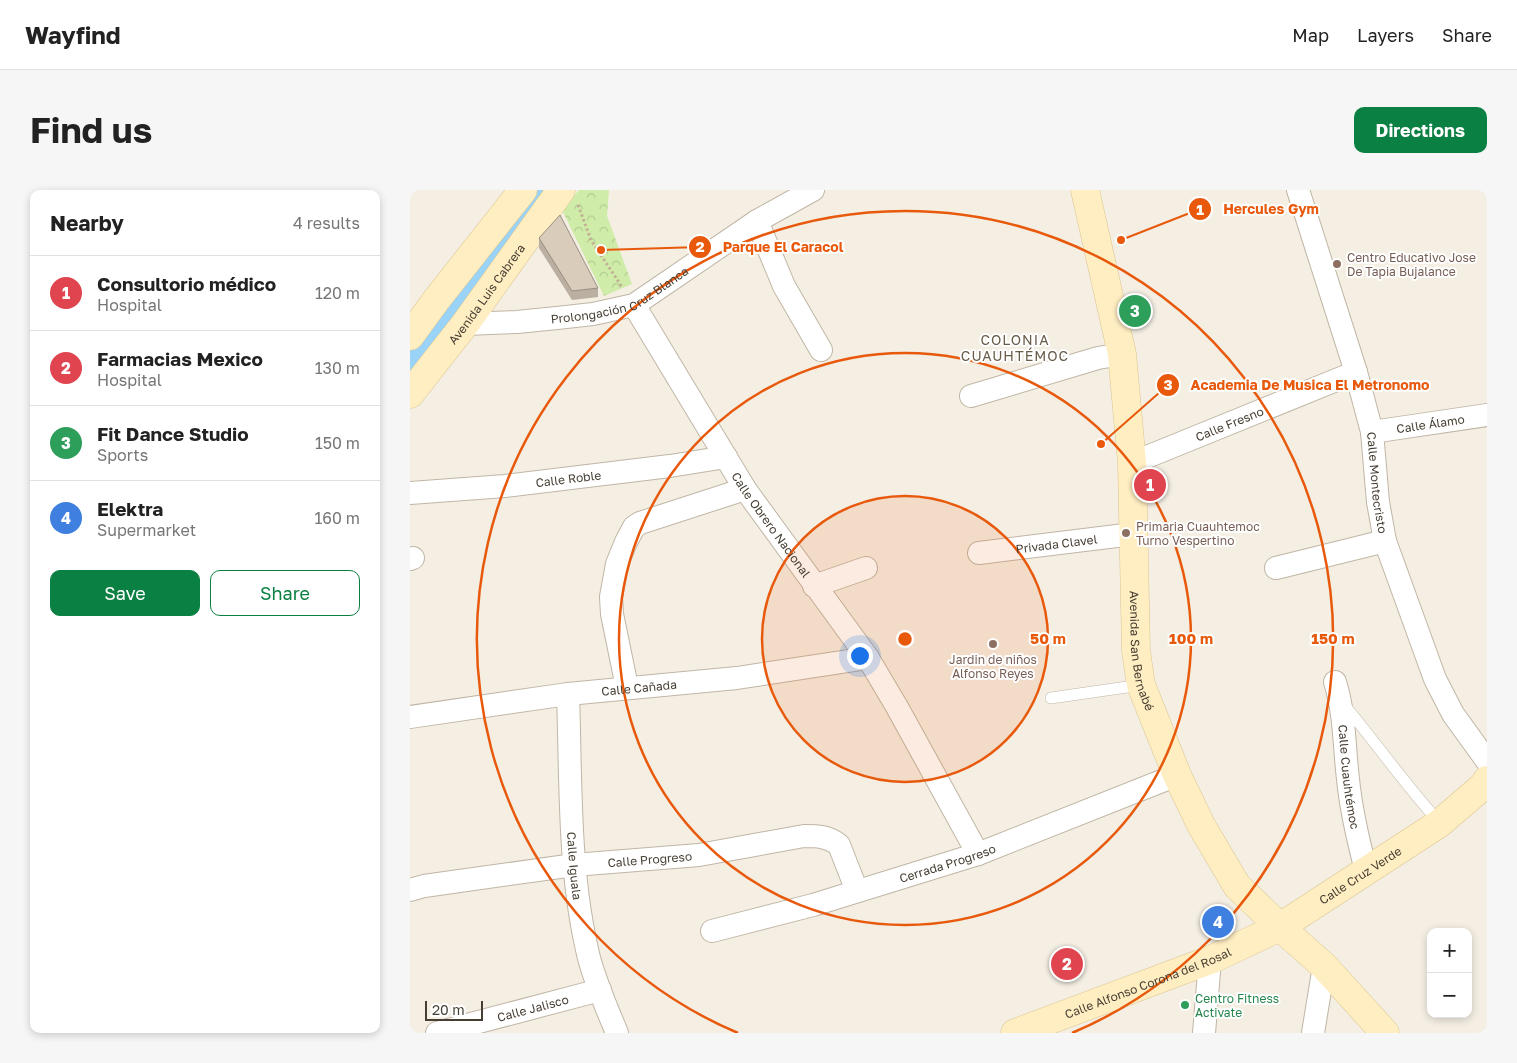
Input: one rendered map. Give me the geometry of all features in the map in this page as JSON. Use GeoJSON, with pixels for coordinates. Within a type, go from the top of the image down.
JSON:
{"type":"FeatureCollection","features":[{"type":"Feature","properties":{"kind":"street"},"geometry":{"type":"LineString","coordinates":[[414,328],[522,190]]}},
{"type":"Feature","properties":{"kind":"street","name":"Prolongación Cruz Blanca"},"geometry":{"type":"LineString","coordinates":[[465,324],[518,322],[593,314],[634,305],[757,221],[813,190]]}},
{"type":"Feature","properties":{"kind":"street","name":"Avenida San Bernabé"},"geometry":{"type":"LineString","coordinates":[[1084,190],[1122,354],[1132,463],[1136,651],[1141,686],[1177,775],[1201,825],[1237,886],[1280,928],[1324,966],[1385,1033]]}},
{"type":"Feature","properties":{"kind":"street","name":"Calle Montecristo"},"geometry":{"type":"LineString","coordinates":[[1298,190],[1356,372],[1372,432],[1378,502],[1386,541],[1435,679],[1486,781]]}},
{"type":"Feature","properties":{"kind":"street","name":"Avenida Luis Cabrera"},"geometry":{"type":"LineString","coordinates":[[410,394],[568,194]]}},
{"type":"Feature","properties":{"kind":"street"},"geometry":{"type":"LineString","coordinates":[[757,221],[784,286],[821,350]]}},
{"type":"Feature","properties":{"kind":"street","name":"Calle Obrero Nacional"},"geometry":{"type":"LineString","coordinates":[[634,305],[744,489],[868,658],[978,854]]}},
{"type":"Feature","properties":{"kind":"street"},"geometry":{"type":"LineString","coordinates":[[971,396],[1098,358],[1122,354]]}},
{"type":"Feature","properties":{"kind":"street","name":"Calle Fresno"},"geometry":{"type":"LineString","coordinates":[[1132,463],[1356,372]]}},
{"type":"Feature","properties":{"kind":"street","name":"Calle Álamo"},"geometry":{"type":"LineString","coordinates":[[1372,432],[1487,415]]}},
{"type":"Feature","properties":{"kind":"street","name":"Calle Roble"},"geometry":{"type":"LineString","coordinates":[[410,492],[504,486],[670,466],[726,457]]}},
{"type":"Feature","properties":{"kind":"street"},"geometry":{"type":"LineString","coordinates":[[627,687],[612,614],[611,597],[617,564],[630,532],[640,523],[744,489]]}},
{"type":"Feature","properties":{"kind":"street","name":"Privada Clavel"},"geometry":{"type":"LineString","coordinates":[[979,553],[1133,534]]}},
{"type":"Feature","properties":{"kind":"street"},"geometry":{"type":"LineString","coordinates":[[1276,568],[1386,541]]}},
{"type":"Feature","properties":{"kind":"street"},"geometry":{"type":"LineString","coordinates":[[814,586],[866,568]]}},
{"type":"Feature","properties":{"kind":"street","name":"Calle Cañada"},"geometry":{"type":"LineString","coordinates":[[410,717],[568,694],[737,678],[868,658]]}},
{"type":"Feature","properties":{"kind":"street","name":"Calle Cuauhtémoc"},"geometry":{"type":"LineString","coordinates":[[1339,693],[1350,798],[1354,824],[1366,870]]}},
{"type":"Feature","properties":{"kind":"street","name":"Calle Iguala"},"geometry":{"type":"LineString","coordinates":[[568,694],[574,865],[582,927],[590,960],[617,1033]]}},
{"type":"Feature","properties":{"kind":"street","name":"Cerrada Progreso"},"geometry":{"type":"LineString","coordinates":[[712,931],[805,907],[978,854],[1177,775]]}},
{"type":"Feature","properties":{"kind":"street","name":"Calle Cruz Verde"},"geometry":{"type":"LineString","coordinates":[[1280,928],[1440,823],[1486,781]]}},
{"type":"Feature","properties":{"kind":"street","name":"Calle Progreso"},"geometry":{"type":"LineString","coordinates":[[410,890],[424,886],[574,865],[699,855],[804,836],[824,836],[839,845],[857,891]]}},
{"type":"Feature","properties":{"kind":"street","name":"Calle Alfonso Corona del Rosal"},"geometry":{"type":"LineString","coordinates":[[1015,1033],[1059,1026],[1280,928]]}},
{"type":"Feature","properties":{"kind":"street"},"geometry":{"type":"LineString","coordinates":[[1204,1033],[1210,960]]}},
{"type":"Feature","properties":{"kind":"street"},"geometry":{"type":"LineString","coordinates":[[1313,1033],[1324,966]]}},
{"type":"Feature","properties":{"kind":"street","name":"Calle Jalisco"},"geometry":{"type":"LineString","coordinates":[[437,1033],[600,990]]}},
{"type":"Feature","properties":{"kind":"lane"},"geometry":{"type":"LineString","coordinates":[[1051,698],[1141,686]]}},
{"type":"Feature","properties":{"kind":"lane"},"geometry":{"type":"LineString","coordinates":[[1339,693],[1425,807],[1440,823]]}},
{"type":"Feature","properties":{"kind":"path"},"geometry":{"type":"LineString","coordinates":[[568,194],[591,240],[634,305]]}},
{"type":"Feature","properties":{"kind":"green space"},"geometry":{"type":"Polygon","coordinates":[[[579,190],[609,190],[607,216],[632,284],[604,296],[562,210],[579,190]]]}},
{"type":"Feature","properties":{"kind":"building"},"geometry":{"type":"Polygon","coordinates":[[[560,215],[598,288],[572,291],[539,238],[560,215]]]}},
{"type":"Feature","properties":{"kind":"waterway"},"geometry":{"type":"LineString","coordinates":[[410,366],[542,190]]}},
{"type":"Feature","properties":{"kind":"place","name":"Hercules Gym"},"geometry":{"type":"Point","coordinates":[1121,240]}},
{"type":"Feature","properties":{"kind":"place","name":"Parque El Caracol"},"geometry":{"type":"Point","coordinates":[601,250]}},
{"type":"Feature","properties":{"kind":"place","name":"Centro Educativo Jose De Tapia Bujalance"},"geometry":{"type":"Point","coordinates":[1337,264]}},
{"type":"Feature","properties":{"kind":"place","name":"Fit Dance Studio"},"geometry":{"type":"Point","coordinates":[1135,311]}},
{"type":"Feature","properties":{"kind":"place","name":"Academia De Musica El Metronomo"},"geometry":{"type":"Point","coordinates":[1101,444]}},
{"type":"Feature","properties":{"kind":"place","name":"Consultorio médico"},"geometry":{"type":"Point","coordinates":[1150,485]}},
{"type":"Feature","properties":{"kind":"place","name":"Primaria Cuauhtemoc Turno Vespertino"},"geometry":{"type":"Point","coordinates":[1126,533]}},
{"type":"Feature","properties":{"kind":"place","name":"Jardin de niños Alfonso Reyes"},"geometry":{"type":"Point","coordinates":[993,644]}},
{"type":"Feature","properties":{"kind":"place","name":"Elektra"},"geometry":{"type":"Point","coordinates":[1218,922]}},
{"type":"Feature","properties":{"kind":"place","name":"Farmacias Mexico"},"geometry":{"type":"Point","coordinates":[1067,964]}},
{"type":"Feature","properties":{"kind":"place","name":"Centro Fitness Activate"},"geometry":{"type":"Point","coordinates":[1185,1005]}},
{"type":"Feature","properties":{"kind":"district","name":"COLONIA CUAUHTÉMOC"},"geometry":{"type":"Point","coordinates":[1015,348]}}]}
